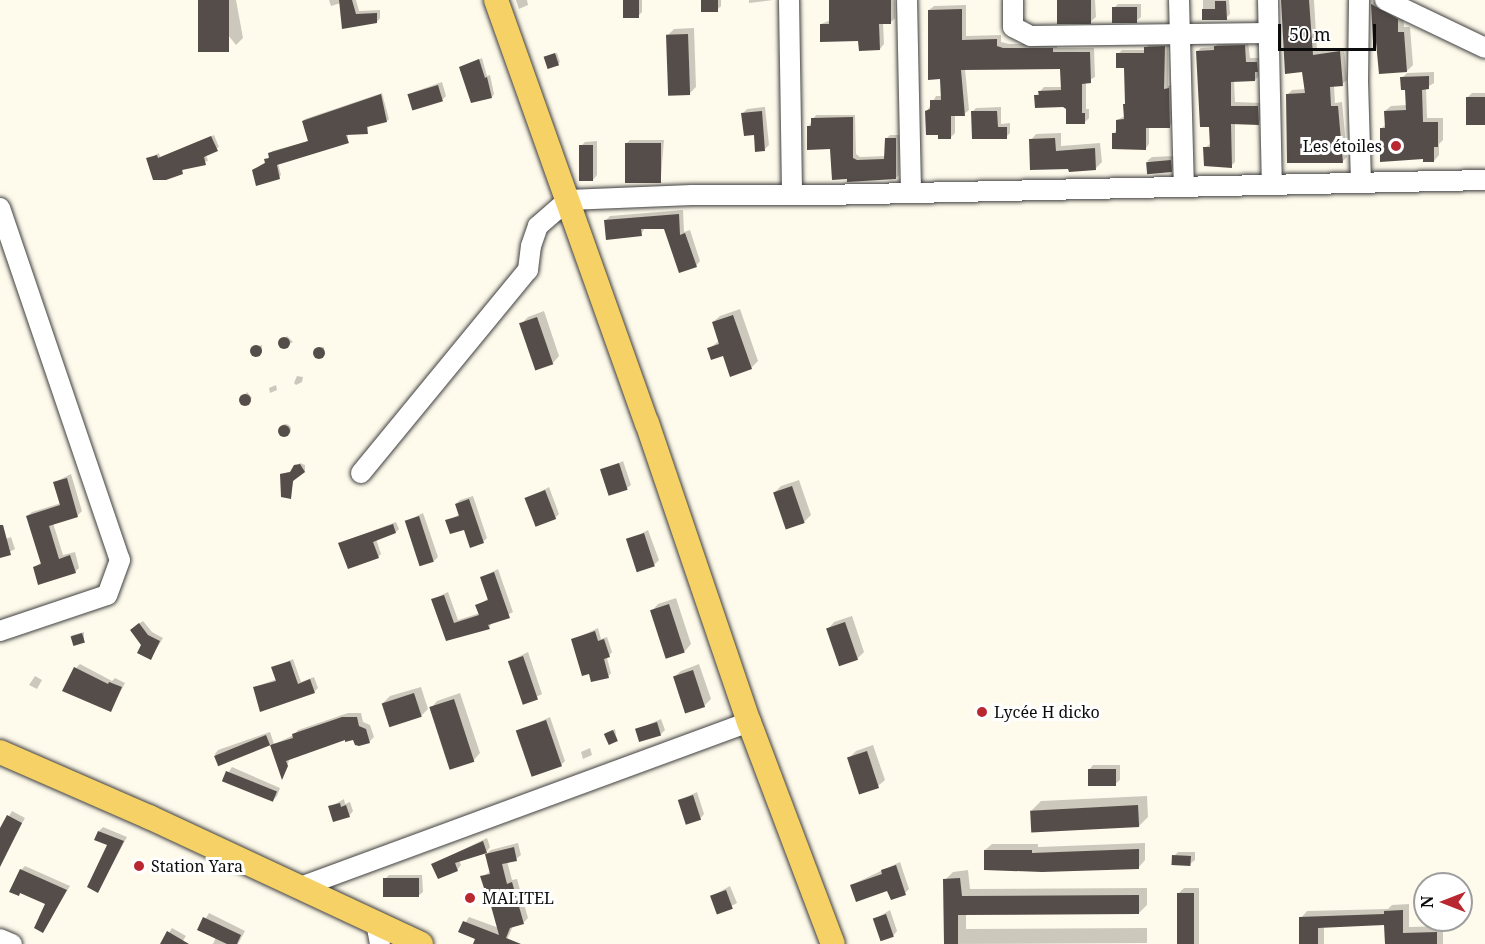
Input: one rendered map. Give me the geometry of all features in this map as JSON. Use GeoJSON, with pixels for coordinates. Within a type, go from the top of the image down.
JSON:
{"type":"FeatureCollection","features":[{"type":"Feature","properties":{"kind":"main road"},"geometry":{"type":"LineString","coordinates":[[496,0],[568,200],[749,722],[833,944]]}},
{"type":"Feature","properties":{"kind":"main road"},"geometry":{"type":"LineString","coordinates":[[0,752],[149,817],[298,888],[378,934],[422,944]]}},
{"type":"Feature","properties":{"kind":"street"},"geometry":{"type":"LineString","coordinates":[[789,0],[792,195]]}},
{"type":"Feature","properties":{"kind":"street"},"geometry":{"type":"LineString","coordinates":[[908,0],[910,193]]}},
{"type":"Feature","properties":{"kind":"street"},"geometry":{"type":"LineString","coordinates":[[1012,0],[1012,27],[1031,36],[1268,33]]}},
{"type":"Feature","properties":{"kind":"street"},"geometry":{"type":"LineString","coordinates":[[1179,0],[1184,187]]}},
{"type":"Feature","properties":{"kind":"street"},"geometry":{"type":"LineString","coordinates":[[1268,0],[1272,185]]}},
{"type":"Feature","properties":{"kind":"street"},"geometry":{"type":"LineString","coordinates":[[1359,0],[1358,81],[1361,183]]}},
{"type":"Feature","properties":{"kind":"street"},"geometry":{"type":"LineString","coordinates":[[1385,0],[1485,48]]}},
{"type":"Feature","properties":{"kind":"street"},"geometry":{"type":"LineString","coordinates":[[361,473],[528,270],[531,246],[538,226],[568,200],[692,195],[910,193],[1485,180]]}},
{"type":"Feature","properties":{"kind":"street"},"geometry":{"type":"LineString","coordinates":[[0,208],[120,560],[106,595],[0,631]]}},
{"type":"Feature","properties":{"kind":"street"},"geometry":{"type":"LineString","coordinates":[[298,888],[749,722]]}},
{"type":"Feature","properties":{"kind":"street"},"geometry":{"type":"LineString","coordinates":[[0,939],[12,944]]}},
{"type":"Feature","properties":{"kind":"building"},"geometry":{"type":"Polygon","coordinates":[[[198,0],[229,0],[229,52],[198,52],[198,0]]]}},
{"type":"Feature","properties":{"kind":"building"},"geometry":{"type":"Polygon","coordinates":[[[339,0],[352,0],[356,14],[377,13],[377,23],[342,29],[339,0]]]}},
{"type":"Feature","properties":{"kind":"building"},"geometry":{"type":"Polygon","coordinates":[[[623,0],[639,0],[639,18],[623,18],[623,0]]]}},
{"type":"Feature","properties":{"kind":"building"},"geometry":{"type":"Polygon","coordinates":[[[701,0],[718,0],[718,12],[701,12],[701,0]]]}},
{"type":"Feature","properties":{"kind":"building"},"geometry":{"type":"Polygon","coordinates":[[[829,0],[891,0],[891,24],[879,24],[880,50],[859,51],[858,41],[820,42],[820,24],[829,24],[829,0]]]}},
{"type":"Feature","properties":{"kind":"building"},"geometry":{"type":"Polygon","coordinates":[[[1057,0],[1091,0],[1091,24],[1057,24],[1057,0]]]}},
{"type":"Feature","properties":{"kind":"building"},"geometry":{"type":"Polygon","coordinates":[[[1281,0],[1309,0],[1313,55],[1340,51],[1343,86],[1330,87],[1331,106],[1338,106],[1343,163],[1287,163],[1286,94],[1305,93],[1302,72],[1285,74],[1281,0]]]}},
{"type":"Feature","properties":{"kind":"building"},"geometry":{"type":"Polygon","coordinates":[[[1215,1],[1226,1],[1227,20],[1202,20],[1202,9],[1215,9],[1215,1]]]}},
{"type":"Feature","properties":{"kind":"building"},"geometry":{"type":"Polygon","coordinates":[[[1371,4],[1398,19],[1398,32],[1404,32],[1407,72],[1379,74],[1376,42],[1373,42],[1371,4]]]}},
{"type":"Feature","properties":{"kind":"building"},"geometry":{"type":"Polygon","coordinates":[[[1112,7],[1137,7],[1137,23],[1112,23],[1112,7]]]}},
{"type":"Feature","properties":{"kind":"building"},"geometry":{"type":"Polygon","coordinates":[[[962,9],[962,40],[997,39],[997,46],[1003,48],[1053,48],[1053,52],[1090,52],[1091,83],[1082,84],[1082,113],[1085,113],[1085,124],[1066,124],[1066,109],[1063,107],[1035,108],[1034,95],[1039,95],[1038,91],[1061,90],[1060,69],[961,70],[965,116],[951,116],[951,139],[938,139],[938,135],[926,135],[925,111],[930,109],[930,100],[941,100],[940,79],[928,80],[928,10],[962,9]]]}},
{"type":"Feature","properties":{"kind":"building"},"geometry":{"type":"Polygon","coordinates":[[[688,34],[690,95],[668,96],[666,35],[688,34]]]}},
{"type":"Feature","properties":{"kind":"building"},"geometry":{"type":"Polygon","coordinates":[[[1245,45],[1246,62],[1257,62],[1258,72],[1255,72],[1255,81],[1231,82],[1231,106],[1258,106],[1259,125],[1231,124],[1232,168],[1204,166],[1203,147],[1210,147],[1209,127],[1200,127],[1196,51],[1214,50],[1214,46],[1245,45]]]}},
{"type":"Feature","properties":{"kind":"building"},"geometry":{"type":"Polygon","coordinates":[[[1165,46],[1164,89],[1169,88],[1170,128],[1146,128],[1146,150],[1112,149],[1112,133],[1116,133],[1116,120],[1124,119],[1123,104],[1125,104],[1124,68],[1116,68],[1116,53],[1144,53],[1144,47],[1165,46]]]}},
{"type":"Feature","properties":{"kind":"building"},"geometry":{"type":"Polygon","coordinates":[[[555,53],[559,65],[548,69],[544,57],[555,53]]]}},
{"type":"Feature","properties":{"kind":"building"},"geometry":{"type":"Polygon","coordinates":[[[479,59],[485,78],[487,77],[492,98],[471,103],[459,67],[479,59]]]}},
{"type":"Feature","properties":{"kind":"building"},"geometry":{"type":"Polygon","coordinates":[[[1429,76],[1429,89],[1422,90],[1423,122],[1438,122],[1438,147],[1434,147],[1434,162],[1423,162],[1423,159],[1380,162],[1380,128],[1385,128],[1384,111],[1406,110],[1405,90],[1401,90],[1400,77],[1429,76]]]}},
{"type":"Feature","properties":{"kind":"building"},"geometry":{"type":"Polygon","coordinates":[[[438,85],[443,101],[412,111],[407,94],[438,85]]]}},
{"type":"Feature","properties":{"kind":"building"},"geometry":{"type":"Polygon","coordinates":[[[381,94],[387,122],[367,127],[368,134],[346,135],[349,143],[277,165],[280,179],[256,186],[252,170],[265,163],[264,159],[269,158],[268,153],[308,141],[302,121],[381,94]]]}},
{"type":"Feature","properties":{"kind":"building"},"geometry":{"type":"Polygon","coordinates":[[[1466,97],[1485,97],[1485,125],[1466,125],[1466,97]]]}},
{"type":"Feature","properties":{"kind":"building"},"geometry":{"type":"Polygon","coordinates":[[[762,111],[765,151],[755,152],[754,135],[744,136],[741,113],[762,111]]]}},
{"type":"Feature","properties":{"kind":"building"},"geometry":{"type":"Polygon","coordinates":[[[971,111],[997,111],[998,127],[1007,127],[1007,139],[972,139],[971,111]]]}},
{"type":"Feature","properties":{"kind":"building"},"geometry":{"type":"Polygon","coordinates":[[[853,117],[853,158],[857,160],[884,159],[885,138],[896,138],[896,179],[847,182],[847,179],[832,180],[830,149],[807,150],[807,126],[811,126],[811,118],[853,117]]]}},
{"type":"Feature","properties":{"kind":"building"},"geometry":{"type":"Polygon","coordinates":[[[211,136],[218,151],[204,157],[206,165],[182,170],[183,174],[166,180],[153,180],[146,158],[157,155],[158,158],[211,136]]]}},
{"type":"Feature","properties":{"kind":"building"},"geometry":{"type":"Polygon","coordinates":[[[1055,138],[1056,151],[1095,148],[1096,170],[1069,172],[1068,169],[1030,170],[1029,139],[1055,138]]]}},
{"type":"Feature","properties":{"kind":"building"},"geometry":{"type":"Polygon","coordinates":[[[625,143],[661,143],[661,183],[625,183],[625,143]]]}},
{"type":"Feature","properties":{"kind":"building"},"geometry":{"type":"Polygon","coordinates":[[[579,145],[593,145],[593,181],[579,181],[579,145]]]}},
{"type":"Feature","properties":{"kind":"building"},"geometry":{"type":"Polygon","coordinates":[[[1171,160],[1172,172],[1147,174],[1146,162],[1171,160]]]}},
{"type":"Feature","properties":{"kind":"building"},"geometry":{"type":"Polygon","coordinates":[[[679,214],[680,235],[685,233],[697,267],[679,273],[664,229],[641,229],[642,236],[606,240],[604,220],[679,214]]]}},
{"type":"Feature","properties":{"kind":"building"},"geometry":{"type":"Polygon","coordinates":[[[733,315],[752,369],[730,377],[723,356],[711,360],[707,348],[719,344],[712,322],[733,315]]]}},
{"type":"Feature","properties":{"kind":"building"},"geometry":{"type":"Polygon","coordinates":[[[537,317],[553,364],[535,370],[519,323],[537,317]]]}},
{"type":"Feature","properties":{"kind":"building"},"geometry":{"type":"Polygon","coordinates":[[[286,337],[289,338],[289,348],[282,349],[279,348],[278,341],[279,338],[286,337]]]}},
{"type":"Feature","properties":{"kind":"building"},"geometry":{"type":"Polygon","coordinates":[[[258,345],[262,351],[258,357],[254,357],[250,349],[258,345]]]}},
{"type":"Feature","properties":{"kind":"building"},"geometry":{"type":"Polygon","coordinates":[[[321,347],[325,353],[321,359],[317,359],[313,351],[321,347]]]}},
{"type":"Feature","properties":{"kind":"building"},"geometry":{"type":"Polygon","coordinates":[[[247,394],[251,400],[247,406],[243,406],[239,398],[247,394]]]}},
{"type":"Feature","properties":{"kind":"building"},"geometry":{"type":"Polygon","coordinates":[[[286,425],[289,426],[289,436],[282,437],[279,436],[278,429],[279,426],[286,425]]]}},
{"type":"Feature","properties":{"kind":"building"},"geometry":{"type":"Polygon","coordinates":[[[619,463],[628,490],[609,496],[600,469],[619,463]]]}},
{"type":"Feature","properties":{"kind":"building"},"geometry":{"type":"Polygon","coordinates":[[[300,464],[305,472],[293,481],[291,499],[281,497],[280,474],[290,472],[294,465],[300,464]]]}},
{"type":"Feature","properties":{"kind":"building"},"geometry":{"type":"Polygon","coordinates":[[[67,478],[78,517],[49,526],[59,559],[70,555],[76,573],[38,585],[33,567],[41,564],[26,516],[60,505],[53,482],[67,478]]]}},
{"type":"Feature","properties":{"kind":"building"},"geometry":{"type":"Polygon","coordinates":[[[792,486],[805,523],[786,529],[773,493],[792,486]]]}},
{"type":"Feature","properties":{"kind":"building"},"geometry":{"type":"Polygon","coordinates":[[[545,490],[556,519],[536,527],[524,498],[545,490]]]}},
{"type":"Feature","properties":{"kind":"building"},"geometry":{"type":"Polygon","coordinates":[[[469,499],[484,543],[470,548],[464,530],[450,534],[445,520],[459,516],[455,504],[469,499]]]}},
{"type":"Feature","properties":{"kind":"building"},"geometry":{"type":"Polygon","coordinates":[[[419,516],[434,562],[420,566],[405,521],[419,516]]]}},
{"type":"Feature","properties":{"kind":"building"},"geometry":{"type":"Polygon","coordinates":[[[393,524],[396,533],[373,542],[379,558],[348,569],[338,543],[393,524]]]}},
{"type":"Feature","properties":{"kind":"building"},"geometry":{"type":"Polygon","coordinates":[[[0,525],[3,525],[11,555],[0,558],[0,525]]]}},
{"type":"Feature","properties":{"kind":"building"},"geometry":{"type":"Polygon","coordinates":[[[644,533],[655,566],[637,572],[626,539],[644,533]]]}},
{"type":"Feature","properties":{"kind":"building"},"geometry":{"type":"Polygon","coordinates":[[[494,572],[510,618],[488,625],[490,629],[446,641],[431,599],[444,595],[454,623],[479,615],[475,605],[488,600],[480,577],[494,572]]]}},
{"type":"Feature","properties":{"kind":"building"},"geometry":{"type":"Polygon","coordinates":[[[669,604],[685,653],[666,659],[650,610],[669,604]]]}},
{"type":"Feature","properties":{"kind":"building"},"geometry":{"type":"Polygon","coordinates":[[[845,622],[858,660],[839,666],[826,629],[845,622]]]}},
{"type":"Feature","properties":{"kind":"building"},"geometry":{"type":"Polygon","coordinates":[[[139,623],[148,635],[160,641],[151,660],[137,653],[141,645],[130,630],[139,623]]]}},
{"type":"Feature","properties":{"kind":"building"},"geometry":{"type":"Polygon","coordinates":[[[595,631],[598,641],[604,639],[610,657],[604,659],[609,678],[591,682],[589,674],[582,676],[571,639],[595,631]]]}},
{"type":"Feature","properties":{"kind":"building"},"geometry":{"type":"Polygon","coordinates":[[[82,633],[85,643],[73,646],[71,637],[82,633]]]}},
{"type":"Feature","properties":{"kind":"building"},"geometry":{"type":"Polygon","coordinates":[[[523,656],[538,699],[523,705],[508,661],[523,656]]]}},
{"type":"Feature","properties":{"kind":"building"},"geometry":{"type":"Polygon","coordinates":[[[290,661],[298,684],[310,679],[315,693],[260,712],[253,687],[276,681],[271,667],[290,661]]]}},
{"type":"Feature","properties":{"kind":"building"},"geometry":{"type":"Polygon","coordinates":[[[74,667],[108,684],[109,682],[122,687],[111,712],[62,691],[74,667]]]}},
{"type":"Feature","properties":{"kind":"building"},"geometry":{"type":"Polygon","coordinates":[[[693,670],[705,707],[685,714],[673,676],[693,670]]]}},
{"type":"Feature","properties":{"kind":"building"},"geometry":{"type":"Polygon","coordinates":[[[414,693],[422,717],[389,727],[382,704],[414,693]]]}},
{"type":"Feature","properties":{"kind":"building"},"geometry":{"type":"Polygon","coordinates":[[[454,699],[474,762],[450,770],[429,707],[454,699]]]}},
{"type":"Feature","properties":{"kind":"building"},"geometry":{"type":"Polygon","coordinates":[[[342,717],[357,717],[359,726],[366,729],[370,743],[359,746],[355,745],[353,740],[345,742],[345,740],[286,761],[288,766],[282,780],[270,745],[293,738],[292,734],[342,717]]]}},
{"type":"Feature","properties":{"kind":"building"},"geometry":{"type":"Polygon","coordinates":[[[546,720],[562,766],[532,777],[516,730],[546,720]]]}},
{"type":"Feature","properties":{"kind":"building"},"geometry":{"type":"Polygon","coordinates":[[[657,722],[661,735],[639,742],[635,729],[657,722]]]}},
{"type":"Feature","properties":{"kind":"building"},"geometry":{"type":"Polygon","coordinates":[[[613,730],[618,741],[609,745],[604,734],[613,730]]]}},
{"type":"Feature","properties":{"kind":"building"},"geometry":{"type":"Polygon","coordinates":[[[266,735],[270,745],[218,766],[214,756],[266,735]]]}},
{"type":"Feature","properties":{"kind":"building"},"geometry":{"type":"Polygon","coordinates":[[[867,751],[879,788],[859,795],[847,757],[867,751]]]}},
{"type":"Feature","properties":{"kind":"building"},"geometry":{"type":"Polygon","coordinates":[[[1088,769],[1116,769],[1116,786],[1088,786],[1088,769]]]}},
{"type":"Feature","properties":{"kind":"building"},"geometry":{"type":"Polygon","coordinates":[[[226,771],[277,792],[273,802],[222,781],[226,771]]]}},
{"type":"Feature","properties":{"kind":"building"},"geometry":{"type":"Polygon","coordinates":[[[693,795],[701,820],[686,825],[678,800],[693,795]]]}},
{"type":"Feature","properties":{"kind":"building"},"geometry":{"type":"Polygon","coordinates":[[[340,803],[341,807],[346,805],[350,817],[333,822],[328,806],[340,803]]]}},
{"type":"Feature","properties":{"kind":"building"},"geometry":{"type":"Polygon","coordinates":[[[1138,805],[1139,827],[1031,833],[1030,811],[1138,805]]]}},
{"type":"Feature","properties":{"kind":"building"},"geometry":{"type":"Polygon","coordinates":[[[7,815],[22,823],[0,867],[0,828],[7,815]]]}},
{"type":"Feature","properties":{"kind":"building"},"geometry":{"type":"Polygon","coordinates":[[[98,831],[124,841],[98,893],[87,887],[107,845],[94,840],[98,831]]]}},
{"type":"Feature","properties":{"kind":"building"},"geometry":{"type":"Polygon","coordinates":[[[483,841],[487,853],[455,863],[458,871],[438,879],[431,864],[483,841]]]}},
{"type":"Feature","properties":{"kind":"building"},"geometry":{"type":"Polygon","coordinates":[[[514,847],[517,861],[502,864],[507,884],[512,882],[524,924],[510,928],[506,938],[521,944],[473,944],[475,939],[458,932],[463,921],[499,935],[486,888],[480,876],[490,874],[485,854],[514,847]]]}},
{"type":"Feature","properties":{"kind":"building"},"geometry":{"type":"Polygon","coordinates":[[[1139,849],[1139,869],[1042,872],[984,870],[984,850],[1032,850],[1032,853],[1139,849]]]}},
{"type":"Feature","properties":{"kind":"building"},"geometry":{"type":"Polygon","coordinates":[[[1172,855],[1191,856],[1190,866],[1171,865],[1172,855]]]}},
{"type":"Feature","properties":{"kind":"building"},"geometry":{"type":"Polygon","coordinates":[[[896,865],[906,895],[891,900],[887,891],[856,902],[850,885],[882,874],[881,870],[896,865]]]}},
{"type":"Feature","properties":{"kind":"building"},"geometry":{"type":"Polygon","coordinates":[[[20,869],[67,890],[43,933],[34,928],[45,904],[20,893],[19,896],[9,892],[20,869]]]}},
{"type":"Feature","properties":{"kind":"building"},"geometry":{"type":"Polygon","coordinates":[[[383,878],[419,878],[419,897],[383,897],[383,878]]]}},
{"type":"Feature","properties":{"kind":"building"},"geometry":{"type":"Polygon","coordinates":[[[960,878],[962,896],[1139,895],[1139,914],[958,915],[958,944],[944,944],[943,879],[960,878]]]}},
{"type":"Feature","properties":{"kind":"building"},"geometry":{"type":"Polygon","coordinates":[[[726,890],[733,909],[717,915],[710,896],[726,890]]]}},
{"type":"Feature","properties":{"kind":"building"},"geometry":{"type":"Polygon","coordinates":[[[1177,893],[1194,893],[1194,944],[1177,944],[1177,893]]]}},
{"type":"Feature","properties":{"kind":"building"},"geometry":{"type":"Polygon","coordinates":[[[1403,910],[1403,933],[1437,932],[1437,944],[1385,944],[1384,925],[1318,928],[1318,944],[1299,944],[1299,917],[1384,914],[1384,911],[1403,910]]]}},
{"type":"Feature","properties":{"kind":"building"},"geometry":{"type":"Polygon","coordinates":[[[886,914],[894,937],[881,941],[873,919],[886,914]]]}},
{"type":"Feature","properties":{"kind":"building"},"geometry":{"type":"Polygon","coordinates":[[[203,917],[241,935],[237,944],[227,944],[197,930],[203,917]]]}},
{"type":"Feature","properties":{"kind":"building"},"geometry":{"type":"Polygon","coordinates":[[[167,931],[189,944],[160,944],[167,931]]]}},
{"type":"Feature","properties":{"kind":"place","name":"Les étoiles"},"geometry":{"type":"Point","coordinates":[1396,146]}},
{"type":"Feature","properties":{"kind":"place","name":"Lycée H dicko"},"geometry":{"type":"Point","coordinates":[982,712]}},
{"type":"Feature","properties":{"kind":"place","name":"Station Yara"},"geometry":{"type":"Point","coordinates":[139,866]}},
{"type":"Feature","properties":{"kind":"place","name":"MALITEL"},"geometry":{"type":"Point","coordinates":[470,898]}}]}
